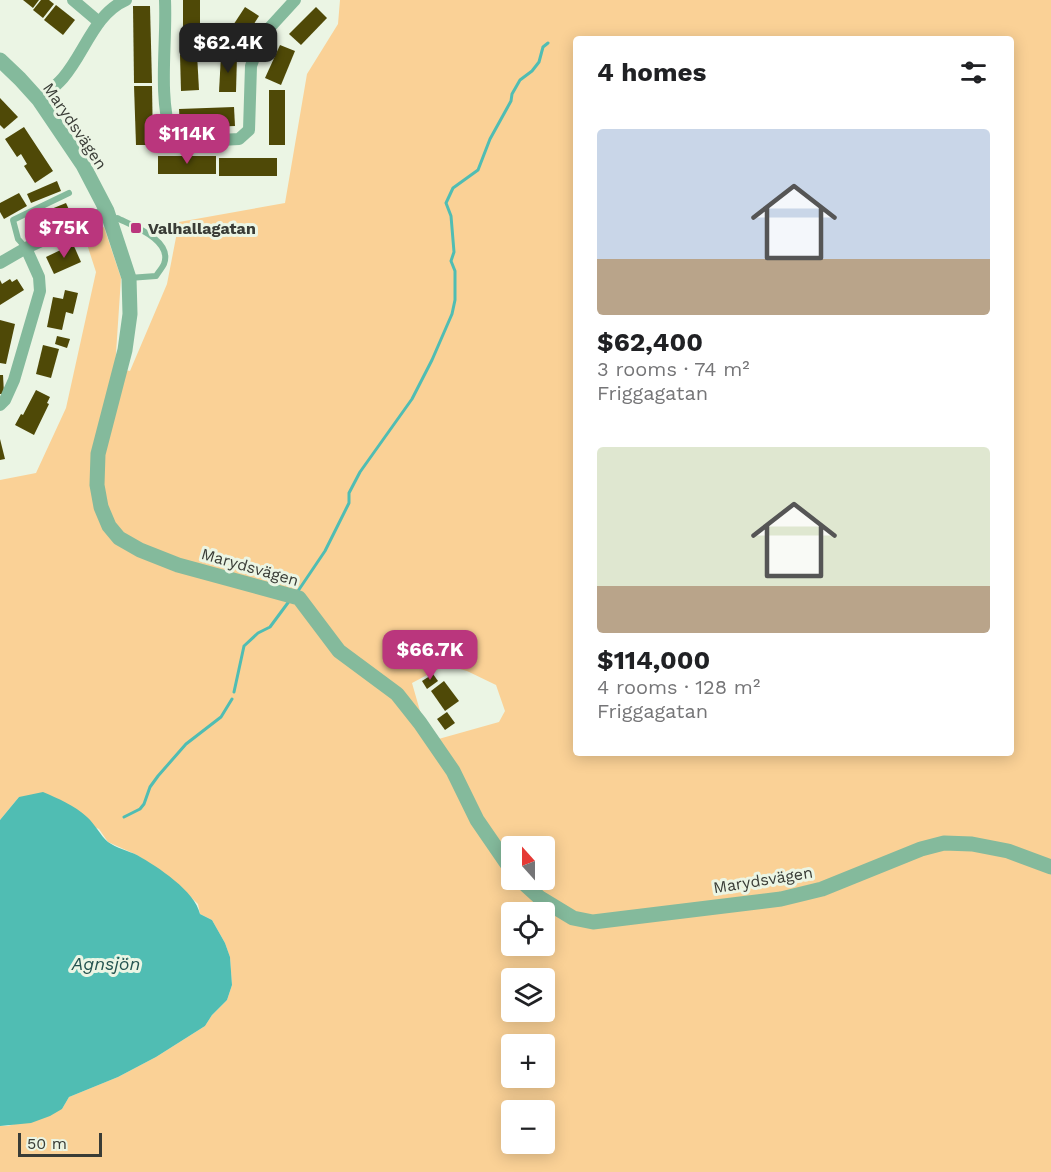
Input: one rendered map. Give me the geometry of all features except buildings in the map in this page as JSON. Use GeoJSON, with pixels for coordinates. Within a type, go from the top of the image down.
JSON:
{"type":"FeatureCollection","features":[{"type":"Feature","properties":{"kind":"street"},"geometry":{"type":"LineString","coordinates":[[74,0],[99,22]]}},
{"type":"Feature","properties":{"kind":"street"},"geometry":{"type":"LineString","coordinates":[[39,100],[64,77],[99,22],[110,10],[126,0]]}},
{"type":"Feature","properties":{"kind":"street"},"geometry":{"type":"LineString","coordinates":[[165,0],[165,84],[168,124],[171,136],[182,142],[239,139],[249,130],[251,66],[262,36],[295,0]]}},
{"type":"Feature","properties":{"kind":"street","name":"Marydsvägen"},"geometry":{"type":"LineString","coordinates":[[0,60],[39,100],[83,165],[108,215],[129,278],[130,314],[125,350],[98,454],[97,485],[101,507],[109,526],[119,538],[140,550],[178,565],[299,598],[339,651],[397,694],[420,723],[453,771],[477,820],[501,855]]}},
{"type":"Feature","properties":{"kind":"street"},"geometry":{"type":"LineString","coordinates":[[0,263],[26,248],[108,215]]}},
{"type":"Feature","properties":{"kind":"street"},"geometry":{"type":"LineString","coordinates":[[0,405],[5,400],[14,380],[40,291],[39,277],[26,248]]}},
{"type":"Feature","properties":{"kind":"street","name":"Marydsvägen"},"geometry":{"type":"LineString","coordinates":[[531,890],[573,918],[593,922],[781,899],[822,890],[921,849],[944,843],[972,844],[1008,851],[1051,867]]}},
{"type":"Feature","properties":{"kind":"lane"},"geometry":{"type":"LineString","coordinates":[[26,248],[18,239],[13,220],[69,193]]}},
{"type":"Feature","properties":{"kind":"lane"},"geometry":{"type":"LineString","coordinates":[[108,215],[153,237],[161,246],[164,254],[164,264],[156,276],[129,278]]}},
{"type":"Feature","properties":{"kind":"shaded area"},"geometry":{"type":"Polygon","coordinates":[[[340,0],[1051,0],[1051,1172],[0,1172],[0,1126],[8,1126],[62,1109],[69,1097],[118,1077],[156,1057],[205,1026],[227,1000],[232,985],[230,957],[212,920],[200,914],[198,904],[172,879],[137,855],[108,842],[99,829],[19,797],[0,820],[0,480],[36,473],[66,408],[96,272],[84,235],[104,227],[121,278],[115,368],[130,371],[167,284],[179,222],[285,203],[307,74],[338,24],[340,0]],[[446,665],[412,683],[420,711],[435,740],[499,722],[505,711],[496,685],[467,671],[446,665]]]}},
{"type":"Feature","properties":{"kind":"water","name":"Agnsjön"},"geometry":{"type":"Polygon","coordinates":[[[43,792],[77,809],[90,820],[108,842],[146,860],[183,888],[197,905],[200,914],[212,920],[225,943],[230,957],[232,985],[227,1000],[205,1026],[156,1057],[118,1077],[69,1097],[62,1109],[50,1116],[31,1123],[0,1126],[0,820],[19,797],[43,792]]]}},
{"type":"Feature","properties":{"kind":"waterway"},"geometry":{"type":"LineString","coordinates":[[298,591],[325,551],[349,503],[349,493],[360,472],[412,399],[452,314],[455,300],[455,271],[451,261],[454,252],[451,216],[446,203],[453,188],[478,170],[490,139],[511,101],[512,94],[520,80],[539,62],[543,47],[548,43]]}},
{"type":"Feature","properties":{"kind":"waterway"},"geometry":{"type":"LineString","coordinates":[[234,692],[244,646],[258,633],[270,627],[290,600]]}},
{"type":"Feature","properties":{"kind":"waterway"},"geometry":{"type":"LineString","coordinates":[[124,817],[140,809],[158,776],[186,744],[221,717],[232,699]]}},
{"type":"Feature","properties":{"kind":"place","name":"Valhallagatan"},"geometry":{"type":"Point","coordinates":[136,228]}}]}
